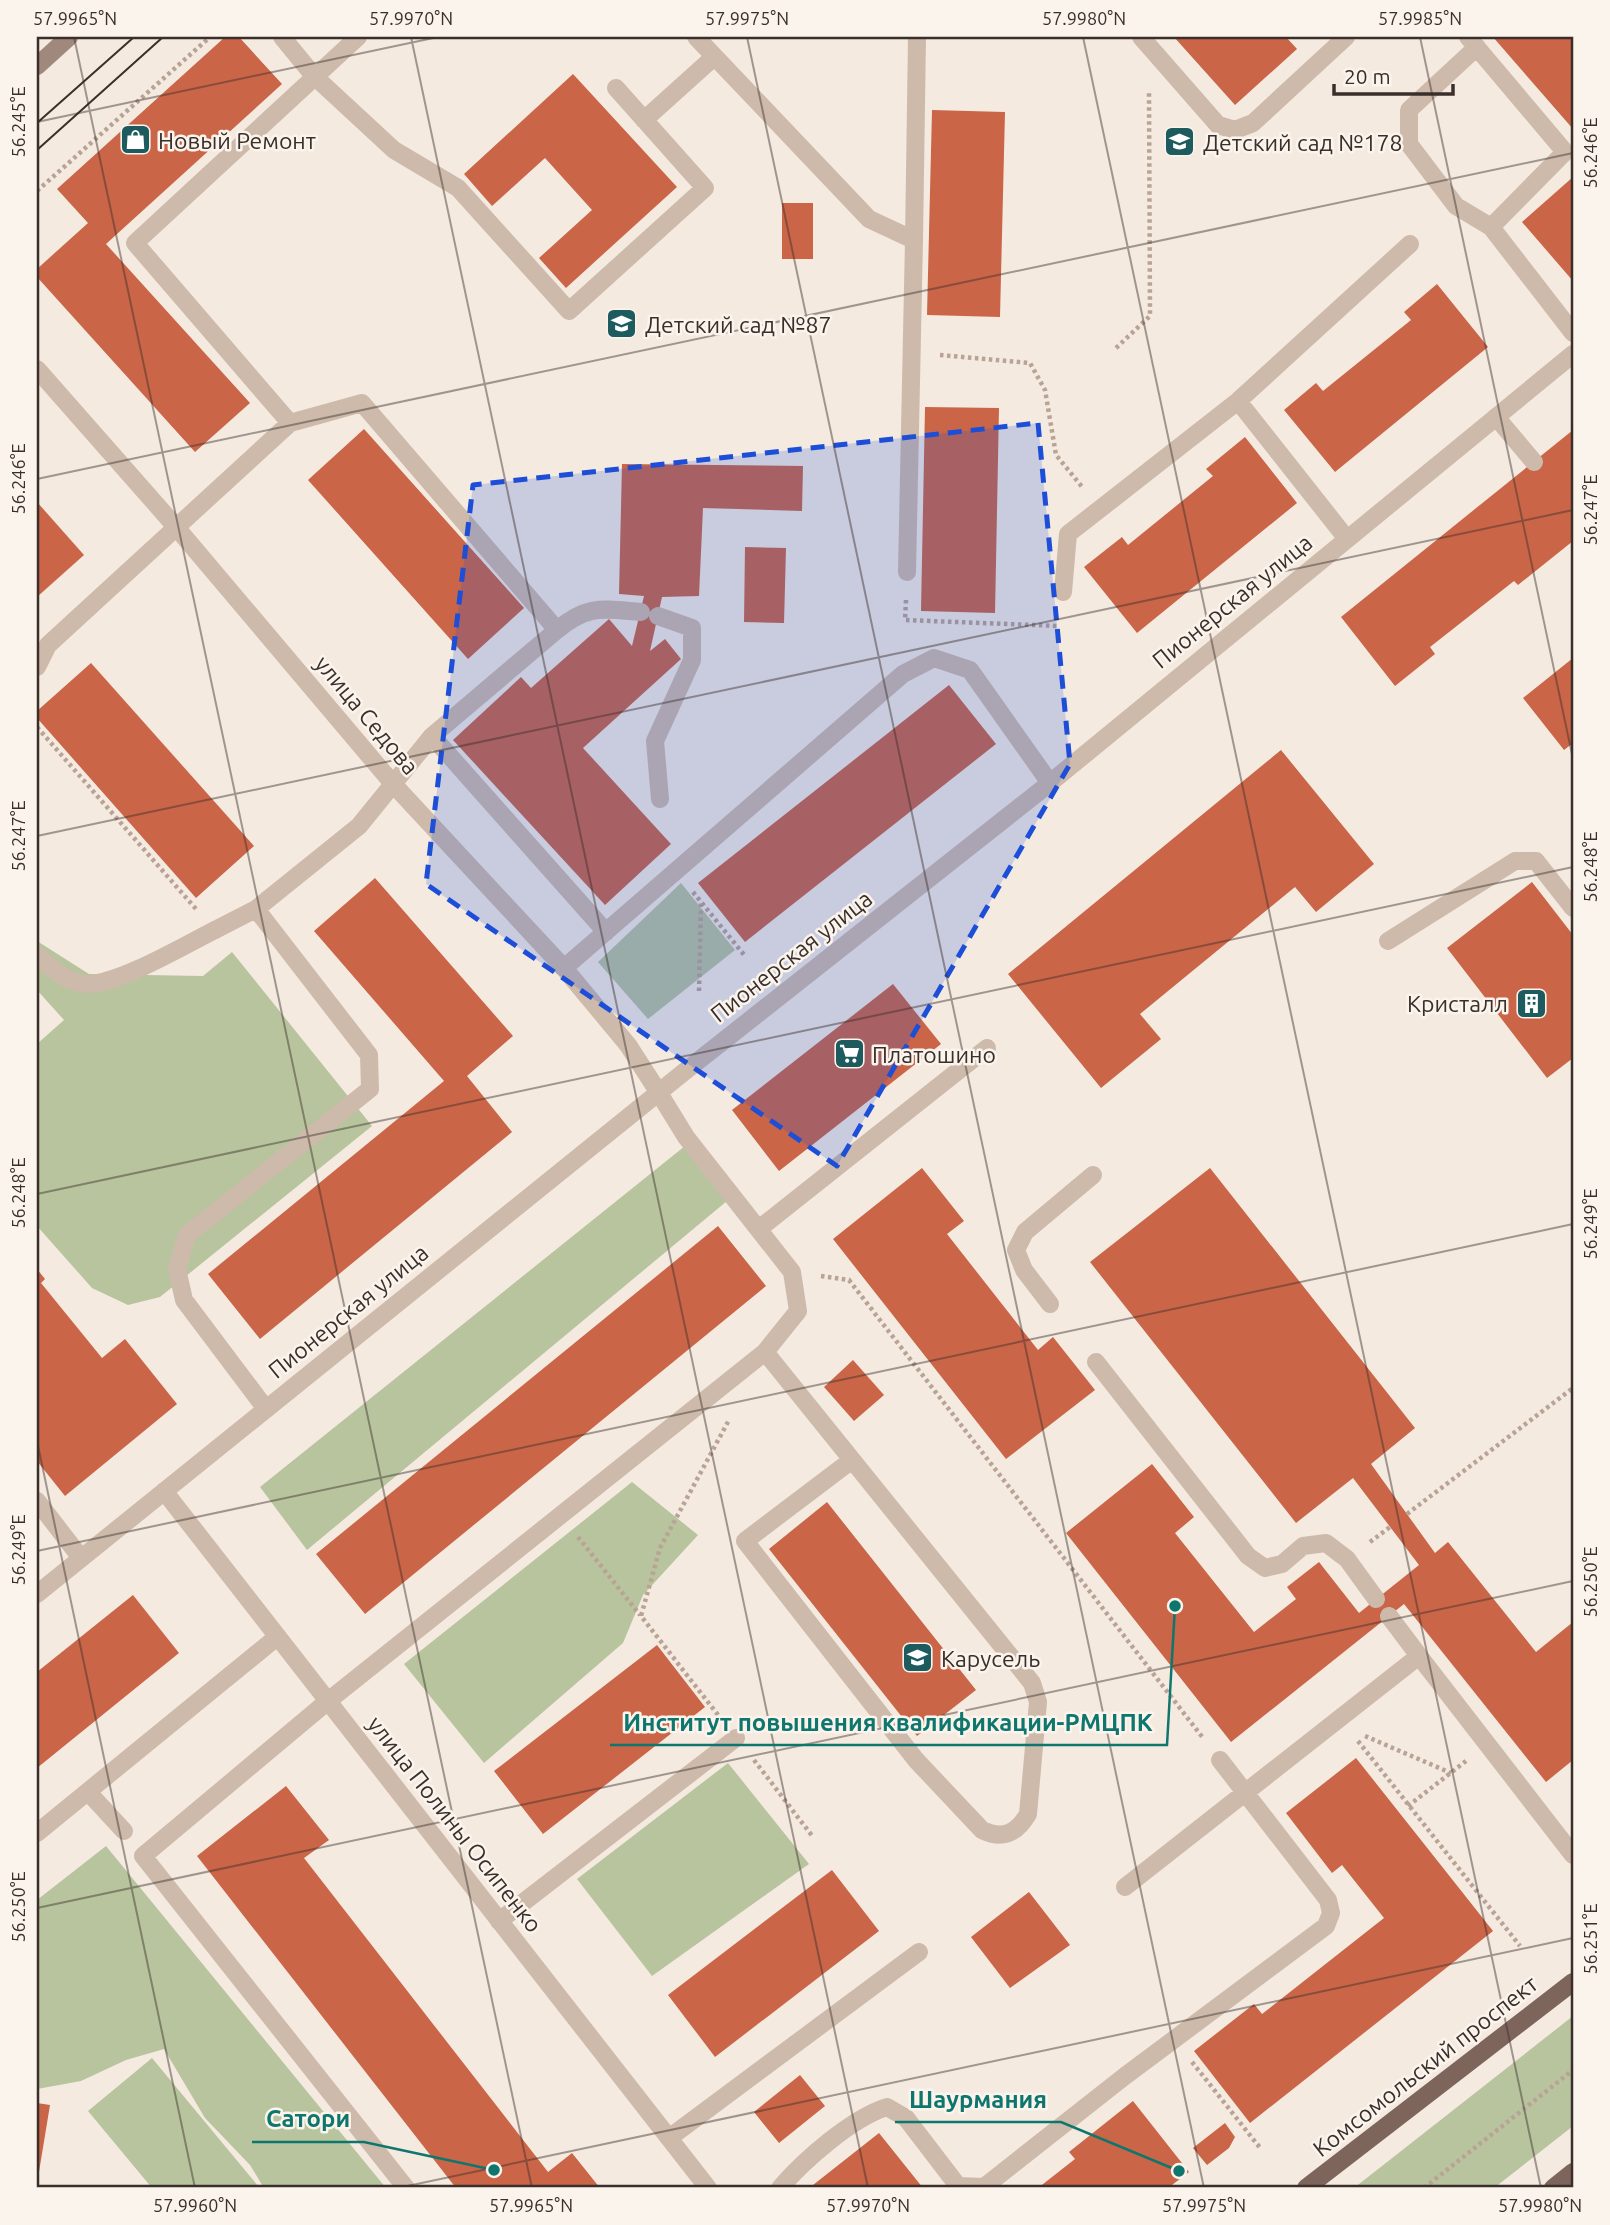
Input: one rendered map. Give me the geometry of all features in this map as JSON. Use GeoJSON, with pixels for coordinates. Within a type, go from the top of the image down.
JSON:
{"type":"FeatureCollection","features":[{"type":"Feature","properties":{"kind":"main road"},"geometry":{"type":"LineString","coordinates":[[37,66],[69,37]]}},
{"type":"Feature","properties":{"kind":"main road","name":"Комсомольский проспект"},"geometry":{"type":"LineString","coordinates":[[1306,2188],[1573,1982]]}},
{"type":"Feature","properties":{"kind":"main road"},"geometry":{"type":"LineString","coordinates":[[1553,2188],[1573,2172]]}},
{"type":"Feature","properties":{"kind":"street"},"geometry":{"type":"LineString","coordinates":[[282,37],[314,76],[394,150],[458,188],[569,311],[705,188],[616,88]]}},
{"type":"Feature","properties":{"kind":"street"},"geometry":{"type":"LineString","coordinates":[[290,422],[135,243],[358,37]]}},
{"type":"Feature","properties":{"kind":"street"},"geometry":{"type":"LineString","coordinates":[[696,37],[869,219],[914,240]]}},
{"type":"Feature","properties":{"kind":"street"},"geometry":{"type":"LineString","coordinates":[[906,572],[917,37]]}},
{"type":"Feature","properties":{"kind":"street"},"geometry":{"type":"LineString","coordinates":[[1141,37],[1219,125],[1235,130],[1252,123],[1346,37]]}},
{"type":"Feature","properties":{"kind":"street"},"geometry":{"type":"LineString","coordinates":[[1491,227],[1565,152],[1473,42],[1409,110],[1409,144],[1456,206],[1491,227],[1573,333]]}},
{"type":"Feature","properties":{"kind":"street"},"geometry":{"type":"LineString","coordinates":[[644,120],[714,57]]}},
{"type":"Feature","properties":{"kind":"street"},"geometry":{"type":"LineString","coordinates":[[1063,592],[1068,534],[1238,401],[1410,244]]}},
{"type":"Feature","properties":{"kind":"street","name":"Пионерская улица"},"geometry":{"type":"LineString","coordinates":[[37,1594],[659,1093],[1050,783],[1573,354]]}},
{"type":"Feature","properties":{"kind":"street","name":"улица Седова"},"geometry":{"type":"LineString","coordinates":[[37,369],[176,527],[394,785],[564,968],[628,1045],[686,1137],[792,1272]]}},
{"type":"Feature","properties":{"kind":"street"},"geometry":{"type":"LineString","coordinates":[[1238,401],[1348,538]]}},
{"type":"Feature","properties":{"kind":"street"},"geometry":{"type":"LineString","coordinates":[[37,667],[43,638],[176,527],[290,422],[362,403],[557,630]]}},
{"type":"Feature","properties":{"kind":"street"},"geometry":{"type":"LineString","coordinates":[[1496,417],[1534,463]]}},
{"type":"Feature","properties":{"kind":"street"},"geometry":{"type":"LineString","coordinates":[[37,955],[62,977],[87,984],[109,980],[256,909],[359,826],[432,736],[574,616],[594,608],[649,614],[692,628],[692,660],[655,741],[660,799]]}},
{"type":"Feature","properties":{"kind":"street"},"geometry":{"type":"LineString","coordinates":[[564,968],[674,869],[724,819],[903,674],[934,658],[970,670],[1050,783]]}},
{"type":"Feature","properties":{"kind":"street"},"geometry":{"type":"LineString","coordinates":[[432,736],[606,932]]}},
{"type":"Feature","properties":{"kind":"street"},"geometry":{"type":"LineString","coordinates":[[1388,941],[1515,862],[1536,860],[1573,908]]}},
{"type":"Feature","properties":{"kind":"street"},"geometry":{"type":"LineString","coordinates":[[256,909],[369,1055],[370,1089],[187,1235],[177,1269],[184,1300],[266,1409]]}},
{"type":"Feature","properties":{"kind":"street"},"geometry":{"type":"LineString","coordinates":[[760,1228],[987,1048]]}},
{"type":"Feature","properties":{"kind":"street"},"geometry":{"type":"LineString","coordinates":[[1050,1304],[1024,1270],[1017,1250],[1025,1232],[1093,1175]]}},
{"type":"Feature","properties":{"kind":"street"},"geometry":{"type":"LineString","coordinates":[[406,2188],[143,1856],[328,1701],[765,1352],[798,1311],[792,1272]]}},
{"type":"Feature","properties":{"kind":"street"},"geometry":{"type":"LineString","coordinates":[[765,1352],[852,1460],[1032,1684],[1038,1702],[1028,1814],[1020,1828],[1007,1835],[994,1836],[982,1830],[916,1760],[746,1541],[852,1460]]}},
{"type":"Feature","properties":{"kind":"street"},"geometry":{"type":"LineString","coordinates":[[1096,1362],[1248,1556],[1265,1568],[1282,1564],[1303,1546],[1326,1543],[1347,1559],[1376,1599]]}},
{"type":"Feature","properties":{"kind":"street","name":"улица Полины Осипенко"},"geometry":{"type":"LineString","coordinates":[[164,1491],[708,2188]]}},
{"type":"Feature","properties":{"kind":"street"},"geometry":{"type":"LineString","coordinates":[[37,1501],[81,1558]]}},
{"type":"Feature","properties":{"kind":"street"},"geometry":{"type":"LineString","coordinates":[[1389,1616],[1573,1855]]}},
{"type":"Feature","properties":{"kind":"street"},"geometry":{"type":"LineString","coordinates":[[37,1833],[278,1637]]}},
{"type":"Feature","properties":{"kind":"street"},"geometry":{"type":"LineString","coordinates":[[1125,1887],[1244,1793],[1342,1726],[1419,1656]]}},
{"type":"Feature","properties":{"kind":"street"},"geometry":{"type":"LineString","coordinates":[[499,1921],[736,1738]]}},
{"type":"Feature","properties":{"kind":"street"},"geometry":{"type":"LineString","coordinates":[[780,2188],[800,2167],[869,2113],[887,2107],[906,2118],[958,2186],[984,2187],[1174,2039],[1326,1926],[1331,1913],[1328,1900],[1220,1760]]}},
{"type":"Feature","properties":{"kind":"street"},"geometry":{"type":"LineString","coordinates":[[88,1792],[124,1831]]}},
{"type":"Feature","properties":{"kind":"street"},"geometry":{"type":"LineString","coordinates":[[669,2138],[919,1952]]}},
{"type":"Feature","properties":{"kind":"path"},"geometry":{"type":"LineString","coordinates":[[37,191],[210,37]]}},
{"type":"Feature","properties":{"kind":"path"},"geometry":{"type":"LineString","coordinates":[[1116,348],[1150,316],[1149,61],[1157,55]]}},
{"type":"Feature","properties":{"kind":"path"},"geometry":{"type":"LineString","coordinates":[[911,353],[1030,363],[1045,390],[1056,455],[1100,509]]}},
{"type":"Feature","properties":{"kind":"path"},"geometry":{"type":"LineString","coordinates":[[906,572],[905,620],[1059,626]]}},
{"type":"Feature","properties":{"kind":"path"},"geometry":{"type":"LineString","coordinates":[[37,727],[215,930]]}},
{"type":"Feature","properties":{"kind":"path"},"geometry":{"type":"LineString","coordinates":[[674,869],[745,956]]}},
{"type":"Feature","properties":{"kind":"path"},"geometry":{"type":"LineString","coordinates":[[699,991],[701,902]]}},
{"type":"Feature","properties":{"kind":"path"},"geometry":{"type":"LineString","coordinates":[[792,1272],[849,1280],[1220,1760]]}},
{"type":"Feature","properties":{"kind":"path"},"geometry":{"type":"LineString","coordinates":[[1407,1514],[1573,1388]]}},
{"type":"Feature","properties":{"kind":"path"},"geometry":{"type":"LineString","coordinates":[[641,1615],[660,1548],[732,1413]]}},
{"type":"Feature","properties":{"kind":"path"},"geometry":{"type":"LineString","coordinates":[[561,1514],[813,1837]]}},
{"type":"Feature","properties":{"kind":"path"},"geometry":{"type":"LineString","coordinates":[[1342,1726],[1451,1773]]}},
{"type":"Feature","properties":{"kind":"path"},"geometry":{"type":"LineString","coordinates":[[1342,1726],[1520,1946]]}},
{"type":"Feature","properties":{"kind":"path"},"geometry":{"type":"LineString","coordinates":[[1408,1806],[1489,1743]]}},
{"type":"Feature","properties":{"kind":"path"},"geometry":{"type":"LineString","coordinates":[[1174,2039],[1261,2149]]}},
{"type":"Feature","properties":{"kind":"path"},"geometry":{"type":"LineString","coordinates":[[1424,2188],[1573,2070]]}},
{"type":"Feature","properties":{"kind":"highlighted area"},"geometry":{"type":"Polygon","coordinates":[[[1038,423],[1070,764],[837,1166],[426,884],[473,485],[1038,423]]]}},
{"type":"Feature","properties":{"kind":"green space"},"geometry":{"type":"Polygon","coordinates":[[[681,883],[735,950],[648,1019],[598,962],[681,883]]]}},
{"type":"Feature","properties":{"kind":"green space"},"geometry":{"type":"Polygon","coordinates":[[[37,941],[89,974],[203,976],[232,952],[372,1126],[160,1297],[128,1305],[92,1288],[37,1226],[37,1044],[64,1020],[37,990],[37,941]]]}},
{"type":"Feature","properties":{"kind":"green space"},"geometry":{"type":"Polygon","coordinates":[[[690,1142],[733,1196],[307,1550],[260,1487],[690,1142]]]}},
{"type":"Feature","properties":{"kind":"green space"},"geometry":{"type":"Polygon","coordinates":[[[632,1482],[698,1535],[643,1595],[623,1643],[484,1763],[404,1664],[632,1482]]]}},
{"type":"Feature","properties":{"kind":"green space"},"geometry":{"type":"Polygon","coordinates":[[[728,1763],[809,1864],[652,1976],[577,1879],[728,1763]]]}},
{"type":"Feature","properties":{"kind":"green space"},"geometry":{"type":"Polygon","coordinates":[[[106,1846],[386,2188],[264,2188],[250,2165],[205,2118],[164,2049],[126,2060],[81,2081],[37,2089],[37,1900],[106,1846]]]}},
{"type":"Feature","properties":{"kind":"green space"},"geometry":{"type":"Polygon","coordinates":[[[1573,2016],[1573,2126],[1494,2188],[1354,2188],[1573,2016]]]}},
{"type":"Feature","properties":{"kind":"green space"},"geometry":{"type":"Polygon","coordinates":[[[152,2058],[258,2186],[152,2188],[88,2111],[152,2058]]]}},
{"type":"Feature","properties":{"kind":"building"},"geometry":{"type":"Polygon","coordinates":[[[225,37],[239,37],[282,84],[106,244],[250,403],[195,452],[37,277],[37,269],[88,223],[57,189],[225,37]]]}},
{"type":"Feature","properties":{"kind":"building"},"geometry":{"type":"Polygon","coordinates":[[[1174,37],[1286,37],[1297,49],[1235,105],[1174,37]]]}},
{"type":"Feature","properties":{"kind":"building"},"geometry":{"type":"Polygon","coordinates":[[[1493,37],[1573,37],[1573,129],[1493,37]]]}},
{"type":"Feature","properties":{"kind":"building"},"geometry":{"type":"Polygon","coordinates":[[[573,74],[677,187],[566,288],[539,258],[592,210],[545,158],[492,206],[464,174],[573,74]]]}},
{"type":"Feature","properties":{"kind":"building"},"geometry":{"type":"Polygon","coordinates":[[[932,110],[1005,112],[1000,317],[927,315],[932,110]]]}},
{"type":"Feature","properties":{"kind":"building"},"geometry":{"type":"Polygon","coordinates":[[[1573,177],[1573,281],[1522,222],[1573,177]]]}},
{"type":"Feature","properties":{"kind":"building"},"geometry":{"type":"Polygon","coordinates":[[[782,203],[813,203],[813,259],[782,259],[782,203]]]}},
{"type":"Feature","properties":{"kind":"building"},"geometry":{"type":"Polygon","coordinates":[[[1437,284],[1488,347],[1335,472],[1284,410],[1316,383],[1323,391],[1411,320],[1404,312],[1437,284]]]}},
{"type":"Feature","properties":{"kind":"building"},"geometry":{"type":"Polygon","coordinates":[[[925,407],[999,408],[995,613],[921,611],[925,407]]]}},
{"type":"Feature","properties":{"kind":"building"},"geometry":{"type":"Polygon","coordinates":[[[364,429],[524,608],[468,659],[308,480],[364,429]]]}},
{"type":"Feature","properties":{"kind":"building"},"geometry":{"type":"Polygon","coordinates":[[[1573,430],[1573,541],[1518,585],[1514,581],[1430,647],[1435,654],[1395,686],[1341,617],[1573,430]]]}},
{"type":"Feature","properties":{"kind":"building"},"geometry":{"type":"Polygon","coordinates":[[[1245,437],[1297,503],[1137,633],[1084,567],[1122,537],[1128,545],[1213,476],[1206,469],[1245,437]]]}},
{"type":"Feature","properties":{"kind":"building"},"geometry":{"type":"Polygon","coordinates":[[[622,464],[803,466],[802,511],[703,508],[699,596],[662,597],[650,651],[665,639],[681,659],[583,748],[671,844],[605,905],[453,740],[521,677],[531,688],[609,619],[632,646],[644,596],[619,594],[622,464]]]}},
{"type":"Feature","properties":{"kind":"building"},"geometry":{"type":"Polygon","coordinates":[[[37,502],[84,555],[37,597],[37,502]]]}},
{"type":"Feature","properties":{"kind":"building"},"geometry":{"type":"Polygon","coordinates":[[[745,547],[786,548],[784,623],[744,622],[745,547]]]}},
{"type":"Feature","properties":{"kind":"building"},"geometry":{"type":"Polygon","coordinates":[[[1573,658],[1573,743],[1564,750],[1523,698],[1573,658]]]}},
{"type":"Feature","properties":{"kind":"building"},"geometry":{"type":"Polygon","coordinates":[[[91,663],[254,846],[196,898],[37,718],[37,711],[91,663]]]}},
{"type":"Feature","properties":{"kind":"building"},"geometry":{"type":"Polygon","coordinates":[[[949,685],[996,744],[745,942],[698,883],[949,685]]]}},
{"type":"Feature","properties":{"kind":"building"},"geometry":{"type":"Polygon","coordinates":[[[1281,750],[1374,864],[1316,912],[1295,887],[1140,1014],[1161,1039],[1101,1088],[1008,974],[1281,750]]]}},
{"type":"Feature","properties":{"kind":"building"},"geometry":{"type":"Polygon","coordinates":[[[375,878],[513,1036],[467,1076],[512,1132],[260,1339],[208,1274],[444,1081],[314,931],[375,878]]]}},
{"type":"Feature","properties":{"kind":"building","name":"Кристалл"},"geometry":{"type":"Polygon","coordinates":[[[1532,882],[1573,935],[1573,1058],[1547,1078],[1447,948],[1532,882]]]}},
{"type":"Feature","properties":{"kind":"building"},"geometry":{"type":"Polygon","coordinates":[[[893,984],[941,1044],[779,1171],[732,1110],[893,984]]]}},
{"type":"Feature","properties":{"kind":"building"},"geometry":{"type":"Polygon","coordinates":[[[922,1168],[964,1221],[947,1234],[1038,1350],[1053,1337],[1095,1390],[1006,1459],[833,1239],[922,1168]]]}},
{"type":"Feature","properties":{"kind":"building"},"geometry":{"type":"Polygon","coordinates":[[[1210,1168],[1415,1428],[1371,1464],[1435,1553],[1448,1542],[1536,1652],[1573,1622],[1573,1760],[1546,1782],[1404,1604],[1231,1742],[1066,1533],[1152,1464],[1194,1517],[1175,1533],[1254,1632],[1296,1599],[1287,1587],[1319,1562],[1359,1613],[1419,1565],[1353,1478],[1296,1523],[1090,1262],[1210,1168]]]}},
{"type":"Feature","properties":{"kind":"building"},"geometry":{"type":"Polygon","coordinates":[[[718,1226],[766,1286],[365,1614],[316,1554],[718,1226]]]}},
{"type":"Feature","properties":{"kind":"building"},"geometry":{"type":"Polygon","coordinates":[[[37,1269],[45,1279],[41,1283],[102,1358],[125,1339],[177,1404],[65,1496],[37,1461],[37,1269]]]}},
{"type":"Feature","properties":{"kind":"building"},"geometry":{"type":"Polygon","coordinates":[[[853,1360],[884,1395],[854,1421],[824,1387],[853,1360]]]}},
{"type":"Feature","properties":{"kind":"building"},"geometry":{"type":"Polygon","coordinates":[[[827,1502],[976,1690],[917,1736],[769,1549],[827,1502]]]}},
{"type":"Feature","properties":{"kind":"building"},"geometry":{"type":"Polygon","coordinates":[[[133,1595],[179,1653],[37,1768],[37,1672],[133,1595]]]}},
{"type":"Feature","properties":{"kind":"building"},"geometry":{"type":"Polygon","coordinates":[[[657,1645],[705,1707],[543,1834],[494,1771],[657,1645]]]}},
{"type":"Feature","properties":{"kind":"building"},"geometry":{"type":"Polygon","coordinates":[[[1356,1758],[1493,1931],[1250,2123],[1194,2051],[1254,2004],[1262,2014],[1384,1918],[1342,1865],[1332,1873],[1286,1813],[1356,1758]]]}},
{"type":"Feature","properties":{"kind":"building"},"geometry":{"type":"Polygon","coordinates":[[[286,1786],[329,1840],[304,1858],[548,2172],[572,2153],[600,2188],[456,2188],[197,1856],[286,1786]]]}},
{"type":"Feature","properties":{"kind":"building"},"geometry":{"type":"Polygon","coordinates":[[[832,1870],[879,1931],[715,2057],[668,1995],[832,1870]]]}},
{"type":"Feature","properties":{"kind":"building"},"geometry":{"type":"Polygon","coordinates":[[[1029,1892],[1070,1945],[1010,1988],[971,1937],[1029,1892]]]}},
{"type":"Feature","properties":{"kind":"building"},"geometry":{"type":"Polygon","coordinates":[[[800,2075],[825,2106],[779,2143],[754,2112],[800,2075]]]}},
{"type":"Feature","properties":{"kind":"building"},"geometry":{"type":"Polygon","coordinates":[[[1133,2101],[1189,2172],[1168,2188],[1038,2188],[1075,2159],[1069,2152],[1133,2101]]]}},
{"type":"Feature","properties":{"kind":"building"},"geometry":{"type":"Polygon","coordinates":[[[37,2103],[50,2105],[38,2178],[37,2178],[37,2103]]]}},
{"type":"Feature","properties":{"kind":"building"},"geometry":{"type":"Polygon","coordinates":[[[1225,2123],[1235,2137],[1229,2148],[1207,2165],[1193,2148],[1225,2123]]]}},
{"type":"Feature","properties":{"kind":"building"},"geometry":{"type":"Polygon","coordinates":[[[879,2133],[923,2188],[809,2188],[813,2185],[879,2133]]]}},
{"type":"Feature","properties":{"kind":"tram line"},"geometry":{"type":"LineString","coordinates":[[37,123],[134,37]]}},
{"type":"Feature","properties":{"kind":"tram line"},"geometry":{"type":"LineString","coordinates":[[37,150],[163,37]]}},
{"type":"Feature","properties":{"kind":"place","name":"Новый Ремонт"},"geometry":{"type":"Point","coordinates":[135,140]}},
{"type":"Feature","properties":{"kind":"place","name":"Детский сад №178"},"geometry":{"type":"Point","coordinates":[1180,142]}},
{"type":"Feature","properties":{"kind":"place","name":"Детский сад №87"},"geometry":{"type":"Point","coordinates":[622,324]}},
{"type":"Feature","properties":{"kind":"place","name":"Кристалл"},"geometry":{"type":"Point","coordinates":[1531,1003]}},
{"type":"Feature","properties":{"kind":"place","name":"Платошино"},"geometry":{"type":"Point","coordinates":[849,1054]}},
{"type":"Feature","properties":{"kind":"place","name":"Институт повышения квалификации-РМЦПК"},"geometry":{"type":"Point","coordinates":[1175,1606]}},
{"type":"Feature","properties":{"kind":"place","name":"Карусель"},"geometry":{"type":"Point","coordinates":[918,1658]}},
{"type":"Feature","properties":{"kind":"place","name":"Сатори"},"geometry":{"type":"Point","coordinates":[494,2170]}},
{"type":"Feature","properties":{"kind":"place","name":"Шаурмания"},"geometry":{"type":"Point","coordinates":[1179,2171]}}]}
